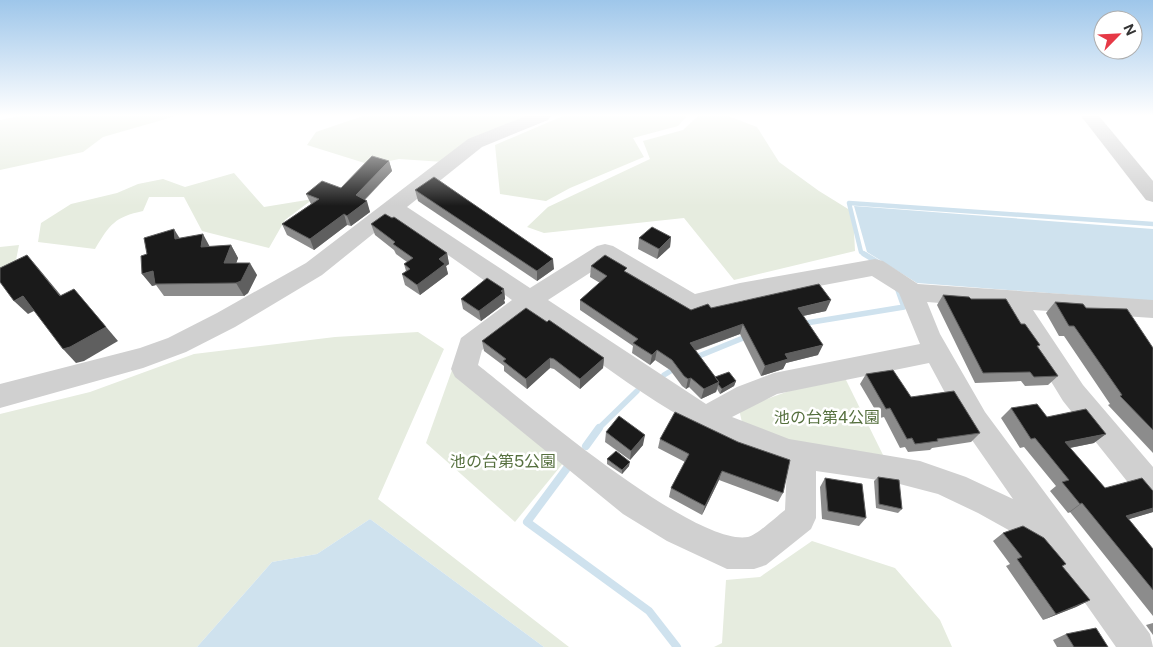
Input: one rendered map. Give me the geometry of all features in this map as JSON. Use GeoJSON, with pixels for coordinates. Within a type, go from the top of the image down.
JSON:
{"type":"FeatureCollection","features":[{"type":"Feature","properties":{"kind":"street"},"geometry":{"type":"LineString","coordinates":[[0,396],[120,365],[177,345],[314,269],[392,206],[471,146]]}},
{"type":"Feature","properties":{"kind":"street"},"geometry":{"type":"LineString","coordinates":[[1114,146],[1153,195]]}},
{"type":"Feature","properties":{"kind":"street"},"geometry":{"type":"LineString","coordinates":[[392,206],[689,409],[732,432],[802,455],[919,474],[950,485],[999,507],[1062,543]]}},
{"type":"Feature","properties":{"kind":"street"},"geometry":{"type":"LineString","coordinates":[[802,455],[800,518],[754,553],[728,553],[678,530],[634,504],[601,480],[464,368],[470,345],[529,300],[605,252],[692,304],[740,292],[875,267],[910,290],[1153,309]]}},
{"type":"Feature","properties":{"kind":"street"},"geometry":{"type":"LineString","coordinates":[[910,290],[936,351],[975,421],[1137,647]]}},
{"type":"Feature","properties":{"kind":"street"},"geometry":{"type":"LineString","coordinates":[[1013,298],[1073,393],[1153,490]]}},
{"type":"Feature","properties":{"kind":"street"},"geometry":{"type":"LineString","coordinates":[[1122,307],[1138,332]]}},
{"type":"Feature","properties":{"kind":"street"},"geometry":{"type":"LineString","coordinates":[[707,418],[746,395],[774,384],[936,351]]}},
{"type":"Feature","properties":{"kind":"green space"},"geometry":{"type":"Polygon","coordinates":[[[0,146],[91,146],[83,152],[0,170],[0,146]]]}},
{"type":"Feature","properties":{"kind":"green space"},"geometry":{"type":"Polygon","coordinates":[[[311,146],[462,146],[444,162],[399,159],[371,165],[311,146]]]}},
{"type":"Feature","properties":{"kind":"green space"},"geometry":{"type":"Polygon","coordinates":[[[495,146],[638,146],[644,157],[570,188],[546,201],[500,194],[495,146]]]}},
{"type":"Feature","properties":{"kind":"green space"},"geometry":{"type":"Polygon","coordinates":[[[645,146],[769,146],[779,162],[819,191],[853,212],[855,251],[734,280],[684,218],[544,233],[527,227],[548,207],[650,159],[645,146]]]}},
{"type":"Feature","properties":{"kind":"green space"},"geometry":{"type":"Polygon","coordinates":[[[234,173],[264,207],[313,199],[285,220],[269,248],[202,231],[184,197],[149,197],[143,211],[119,219],[105,233],[95,249],[38,242],[41,223],[71,204],[117,193],[138,184],[163,179],[185,187],[234,173]]]}},
{"type":"Feature","properties":{"kind":"green space"},"geometry":{"type":"Polygon","coordinates":[[[19,245],[15,265],[0,274],[0,247],[19,245]]]}},
{"type":"Feature","properties":{"kind":"green space"},"geometry":{"type":"Polygon","coordinates":[[[418,332],[444,349],[378,499],[569,647],[544,647],[370,519],[317,554],[272,562],[197,647],[0,647],[0,414],[90,392],[194,354],[335,337],[418,332]]]}},
{"type":"Feature","properties":{"kind":"green space","name":"池の台第5公園"},"geometry":{"type":"Polygon","coordinates":[[[452,370],[564,462],[515,522],[426,443],[452,370]]]}},
{"type":"Feature","properties":{"kind":"green space","name":"池の台第4公園"},"geometry":{"type":"Polygon","coordinates":[[[845,378],[885,459],[795,444],[743,427],[739,409],[789,391],[845,378]]]}},
{"type":"Feature","properties":{"kind":"green space"},"geometry":{"type":"Polygon","coordinates":[[[812,541],[895,568],[940,620],[952,647],[714,647],[722,643],[726,580],[760,577],[812,541]]]}},
{"type":"Feature","properties":{"kind":"water"},"geometry":{"type":"Polygon","coordinates":[[[854,206],[1153,229],[1153,301],[917,283],[867,252],[854,206]]]}},
{"type":"Feature","properties":{"kind":"water"},"geometry":{"type":"Polygon","coordinates":[[[370,519],[544,647],[197,647],[272,562],[317,554],[370,519]]]}},
{"type":"Feature","properties":{"kind":"building"},"geometry":{"type":"Polygon","coordinates":[[[372,156],[389,161],[356,195],[367,201],[347,216],[344,214],[310,239],[282,224],[319,199],[306,194],[322,181],[341,188],[372,156]]]}},
{"type":"Feature","properties":{"kind":"building"},"geometry":{"type":"Polygon","coordinates":[[[434,177],[553,259],[537,271],[415,190],[434,177]]]}},
{"type":"Feature","properties":{"kind":"building"},"geometry":{"type":"Polygon","coordinates":[[[385,214],[392,218],[394,217],[447,253],[439,259],[445,264],[417,285],[402,274],[410,269],[404,264],[413,258],[393,244],[395,242],[371,224],[385,214]]]}},
{"type":"Feature","properties":{"kind":"building"},"geometry":{"type":"Polygon","coordinates":[[[652,227],[671,237],[659,249],[639,238],[652,227]]]}},
{"type":"Feature","properties":{"kind":"building"},"geometry":{"type":"Polygon","coordinates":[[[174,229],[175,239],[203,234],[201,247],[231,245],[224,263],[250,263],[241,281],[236,283],[155,284],[153,271],[142,274],[141,256],[147,254],[144,238],[174,229]]]}},
{"type":"Feature","properties":{"kind":"building"},"geometry":{"type":"Polygon","coordinates":[[[27,255],[60,296],[74,289],[106,327],[63,349],[23,296],[14,301],[0,282],[0,268],[27,255]]]}},
{"type":"Feature","properties":{"kind":"building"},"geometry":{"type":"Polygon","coordinates":[[[605,255],[627,268],[624,271],[691,310],[708,304],[711,308],[819,284],[831,300],[798,308],[823,345],[785,354],[788,359],[765,366],[743,324],[690,343],[719,382],[704,389],[691,378],[688,379],[684,376],[672,360],[657,350],[652,355],[633,343],[638,339],[580,300],[607,276],[591,266],[605,255]]]}},
{"type":"Feature","properties":{"kind":"building"},"geometry":{"type":"Polygon","coordinates":[[[487,278],[504,289],[501,291],[503,293],[479,311],[461,299],[487,278]]]}},
{"type":"Feature","properties":{"kind":"building"},"geometry":{"type":"Polygon","coordinates":[[[943,295],[969,297],[971,299],[1006,299],[1021,324],[1025,324],[1040,345],[1037,346],[1058,376],[1034,377],[1030,372],[983,373],[943,295]]]}},
{"type":"Feature","properties":{"kind":"building"},"geometry":{"type":"Polygon","coordinates":[[[1055,302],[1083,304],[1086,308],[1127,309],[1153,348],[1153,430],[1120,396],[1122,395],[1074,326],[1069,326],[1055,302]]]}},
{"type":"Feature","properties":{"kind":"building"},"geometry":{"type":"Polygon","coordinates":[[[526,308],[547,322],[549,320],[604,358],[580,379],[550,358],[526,379],[503,361],[506,359],[482,341],[526,308]]]}},
{"type":"Feature","properties":{"kind":"building"},"geometry":{"type":"Polygon","coordinates":[[[893,370],[911,397],[954,391],[980,433],[915,444],[912,438],[907,439],[890,408],[886,409],[866,374],[893,370]]]}},
{"type":"Feature","properties":{"kind":"building"},"geometry":{"type":"Polygon","coordinates":[[[729,372],[736,381],[722,389],[715,377],[729,372]]]}},
{"type":"Feature","properties":{"kind":"building"},"geometry":{"type":"Polygon","coordinates":[[[1037,404],[1047,417],[1086,409],[1106,434],[1065,442],[1105,488],[1142,478],[1153,491],[1153,508],[1126,516],[1153,549],[1153,590],[1082,503],[1080,504],[1062,482],[1069,480],[1035,438],[1031,439],[1011,408],[1037,404]]]}},
{"type":"Feature","properties":{"kind":"building"},"geometry":{"type":"Polygon","coordinates":[[[675,412],[738,442],[790,460],[783,493],[722,471],[705,506],[671,488],[689,454],[660,439],[675,412]]]}},
{"type":"Feature","properties":{"kind":"building"},"geometry":{"type":"Polygon","coordinates":[[[619,416],[645,435],[631,451],[606,432],[619,416]]]}},
{"type":"Feature","properties":{"kind":"building"},"geometry":{"type":"Polygon","coordinates":[[[616,451],[630,462],[622,470],[607,459],[616,451]]]}},
{"type":"Feature","properties":{"kind":"building"},"geometry":{"type":"Polygon","coordinates":[[[878,477],[899,480],[902,509],[879,504],[878,477]]]}},
{"type":"Feature","properties":{"kind":"building"},"geometry":{"type":"Polygon","coordinates":[[[825,478],[862,484],[866,518],[828,511],[825,478]]]}},
{"type":"Feature","properties":{"kind":"building"},"geometry":{"type":"Polygon","coordinates":[[[1023,526],[1044,538],[1066,564],[1062,566],[1090,600],[1056,614],[1017,559],[1022,557],[1003,533],[1023,526]]]}},
{"type":"Feature","properties":{"kind":"building"},"geometry":{"type":"Polygon","coordinates":[[[1096,628],[1108,647],[1074,647],[1066,634],[1096,628]]]}},
{"type":"Feature","properties":{"kind":"waterway"},"geometry":{"type":"LineString","coordinates":[[866,255],[861,252],[849,203],[1153,224]]}},
{"type":"Feature","properties":{"kind":"waterway"},"geometry":{"type":"LineString","coordinates":[[864,254],[879,263]]}},
{"type":"Feature","properties":{"kind":"waterway"},"geometry":{"type":"LineString","coordinates":[[800,324],[904,307],[898,290]]}},
{"type":"Feature","properties":{"kind":"waterway"},"geometry":{"type":"LineString","coordinates":[[694,358],[748,336]]}},
{"type":"Feature","properties":{"kind":"waterway"},"geometry":{"type":"LineString","coordinates":[[664,375],[677,367]]}},
{"type":"Feature","properties":{"kind":"waterway"},"geometry":{"type":"LineString","coordinates":[[599,428],[637,391]]}},
{"type":"Feature","properties":{"kind":"waterway"},"geometry":{"type":"LineString","coordinates":[[586,446],[599,428]]}},
{"type":"Feature","properties":{"kind":"waterway"},"geometry":{"type":"LineString","coordinates":[[567,468],[527,522],[649,611],[677,647]]}}]}
